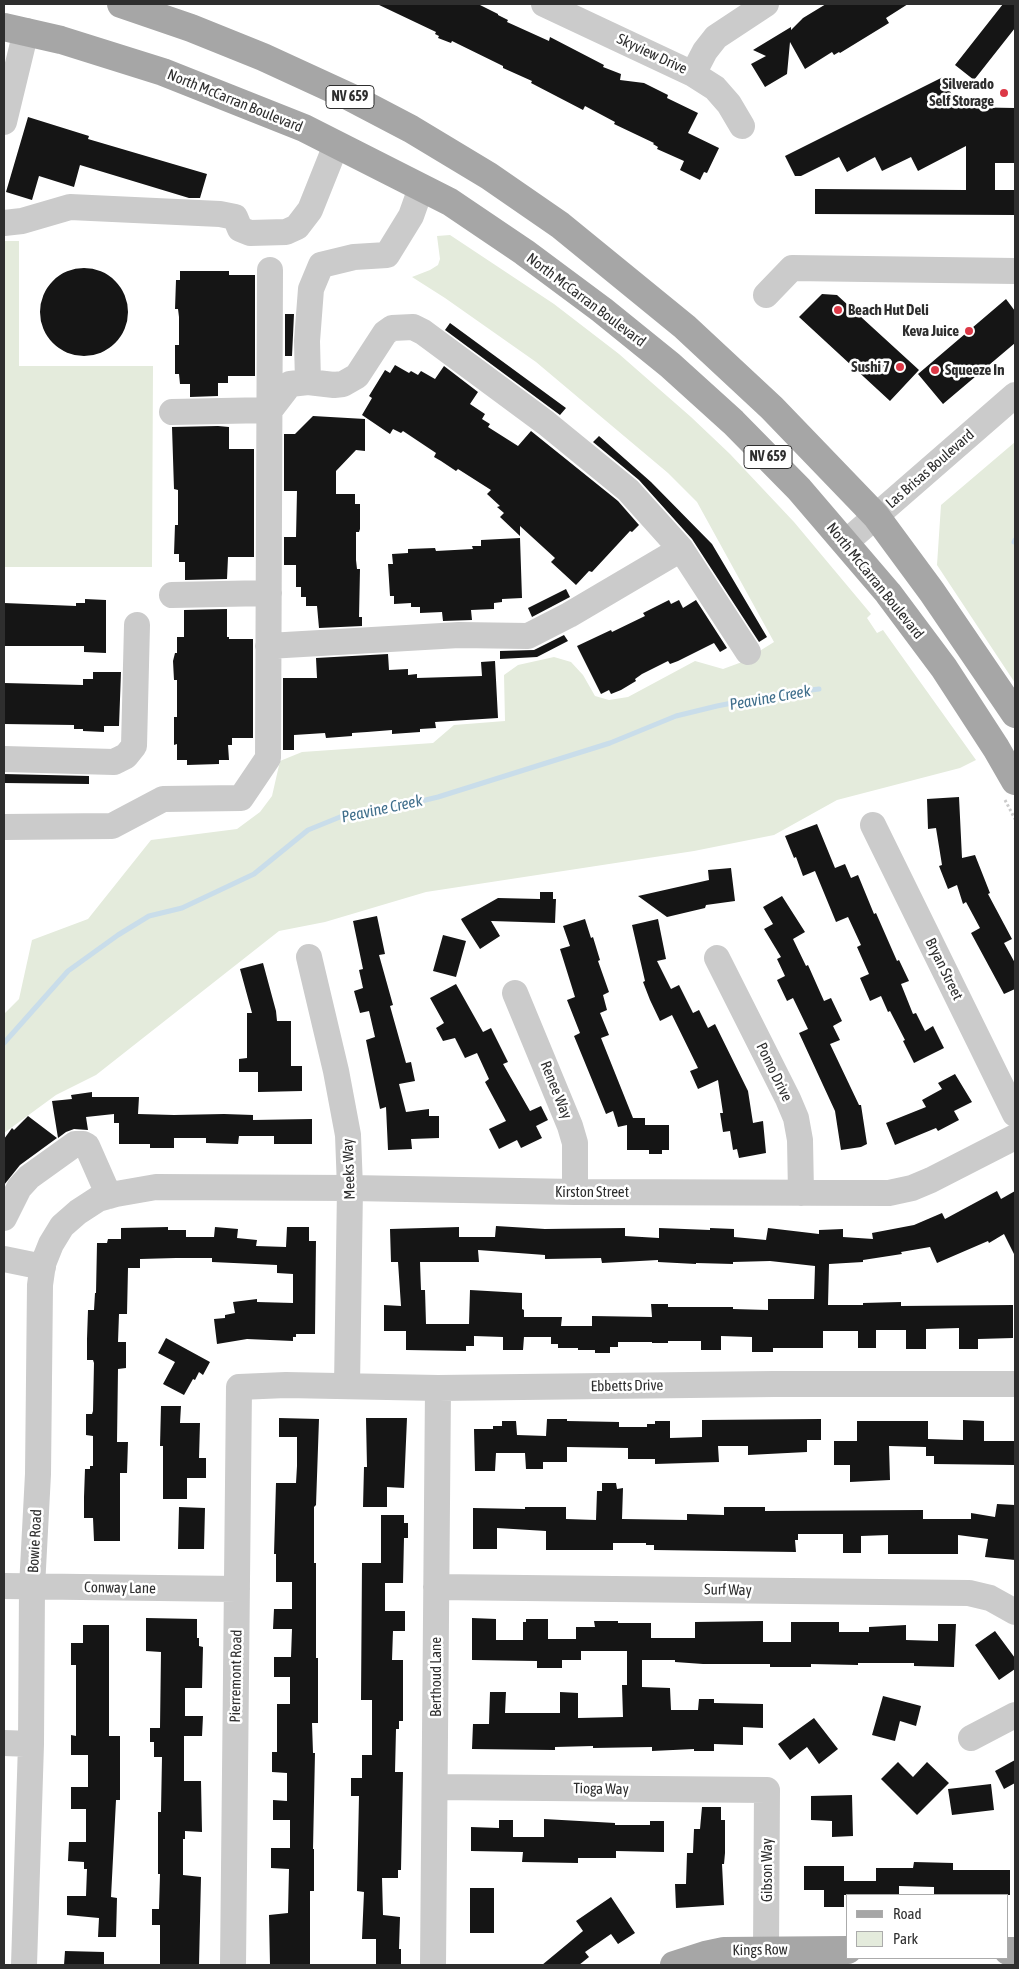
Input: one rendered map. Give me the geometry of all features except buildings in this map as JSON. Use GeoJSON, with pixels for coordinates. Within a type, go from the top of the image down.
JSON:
{"type":"FeatureCollection","features":[{"type":"Feature","properties":{"kind":"main road","name":"NV 659"},"geometry":{"type":"LineString","coordinates":[[121,4],[191,28],[264,57],[350,97],[489,176],[560,225],[685,327],[772,408],[876,516],[932,592],[1015,714]]}},
{"type":"Feature","properties":{"kind":"main road","name":"North McCarran Boulevard"},"geometry":{"type":"LineString","coordinates":[[15,29],[95,50],[163,72],[304,128],[450,202],[524,252],[602,310],[670,365],[733,422],[792,482],[888,593],[944,668],[1015,781]]}},
{"type":"Feature","properties":{"kind":"main road","name":"Kings Row"},"geometry":{"type":"LineString","coordinates":[[674,1965],[724,1951],[846,1950]]}},
{"type":"Feature","properties":{"kind":"street","name":"Skyview Drive"},"geometry":{"type":"LineString","coordinates":[[544,4],[693,74],[716,88],[730,104],[742,126]]}},
{"type":"Feature","properties":{"kind":"street"},"geometry":{"type":"LineString","coordinates":[[693,74],[705,50],[716,38],[766,4]]}},
{"type":"Feature","properties":{"kind":"street"},"geometry":{"type":"LineString","coordinates":[[4,122],[15,29]]}},
{"type":"Feature","properties":{"kind":"street"},"geometry":{"type":"LineString","coordinates":[[4,223],[22,221],[70,207],[220,214],[234,217],[240,228],[250,232],[286,232],[298,227],[310,210],[336,145]]}},
{"type":"Feature","properties":{"kind":"street"},"geometry":{"type":"LineString","coordinates":[[308,382],[307,341],[311,289],[321,265],[354,257],[388,255],[411,216],[421,188]]}},
{"type":"Feature","properties":{"kind":"street"},"geometry":{"type":"LineString","coordinates":[[766,294],[792,268],[1015,271]]}},
{"type":"Feature","properties":{"kind":"street"},"geometry":{"type":"LineString","coordinates":[[4,827],[112,826],[163,799],[241,798],[268,758],[270,270]]}},
{"type":"Feature","properties":{"kind":"street"},"geometry":{"type":"LineString","coordinates":[[270,410],[290,384],[308,382],[334,385],[343,384],[357,376],[385,333],[392,328],[413,327],[423,332],[546,423],[628,490],[681,550],[748,652]]}},
{"type":"Feature","properties":{"kind":"street","name":"Las Brisas Boulevard"},"geometry":{"type":"LineString","coordinates":[[845,543],[1015,395]]}},
{"type":"Feature","properties":{"kind":"street"},"geometry":{"type":"LineString","coordinates":[[172,412],[270,410]]}},
{"type":"Feature","properties":{"kind":"street"},"geometry":{"type":"LineString","coordinates":[[268,646],[459,636],[528,636],[570,615],[681,550]]}},
{"type":"Feature","properties":{"kind":"street"},"geometry":{"type":"LineString","coordinates":[[172,595],[269,593]]}},
{"type":"Feature","properties":{"kind":"street"},"geometry":{"type":"LineString","coordinates":[[4,759],[114,762],[126,756],[134,746],[138,625]]}},
{"type":"Feature","properties":{"kind":"street","name":"Bryan Street"},"geometry":{"type":"LineString","coordinates":[[873,825],[1015,1114]]}},
{"type":"Feature","properties":{"kind":"street","name":"Meeks Way"},"geometry":{"type":"LineString","coordinates":[[309,957],[336,1071],[348,1135],[350,1188],[347,1386]]}},
{"type":"Feature","properties":{"kind":"street","name":"Pomo Drive"},"geometry":{"type":"LineString","coordinates":[[717,958],[796,1118],[800,1140],[801,1193]]}},
{"type":"Feature","properties":{"kind":"street","name":"Renee Way"},"geometry":{"type":"LineString","coordinates":[[516,993],[570,1126],[574,1143],[575,1192]]}},
{"type":"Feature","properties":{"kind":"street","name":"Kirston Street"},"geometry":{"type":"LineString","coordinates":[[156,1187],[575,1192],[889,1192],[912,1188],[931,1180],[1015,1137]]}},
{"type":"Feature","properties":{"kind":"street"},"geometry":{"type":"LineString","coordinates":[[4,1218],[18,1188],[29,1177],[75,1144],[87,1146],[109,1196]]}},
{"type":"Feature","properties":{"kind":"street","name":"Bowie Road"},"geometry":{"type":"LineString","coordinates":[[24,1965],[31,1744],[32,1587],[38,1474],[40,1285],[43,1267],[51,1244],[62,1226],[78,1212],[109,1196],[156,1187]]}},
{"type":"Feature","properties":{"kind":"street"},"geometry":{"type":"LineString","coordinates":[[4,1259],[43,1267]]}},
{"type":"Feature","properties":{"kind":"street","name":"Ebbetts Drive"},"geometry":{"type":"LineString","coordinates":[[239,1387],[286,1385],[438,1388],[774,1384],[1015,1384]]}},
{"type":"Feature","properties":{"kind":"street","name":"Pierremont Road"},"geometry":{"type":"LineString","coordinates":[[233,1965],[239,1387]]}},
{"type":"Feature","properties":{"kind":"street","name":"Berthoud Lane"},"geometry":{"type":"LineString","coordinates":[[433,1965],[438,1388]]}},
{"type":"Feature","properties":{"kind":"street","name":"Conway Lane"},"geometry":{"type":"LineString","coordinates":[[4,1586],[237,1589]]}},
{"type":"Feature","properties":{"kind":"street","name":"Surf Way"},"geometry":{"type":"LineString","coordinates":[[436,1587],[969,1593],[990,1598],[1015,1612]]}},
{"type":"Feature","properties":{"kind":"street"},"geometry":{"type":"LineString","coordinates":[[971,1738],[1015,1716]]}},
{"type":"Feature","properties":{"kind":"street"},"geometry":{"type":"LineString","coordinates":[[4,1743],[31,1744]]}},
{"type":"Feature","properties":{"kind":"street","name":"Tioga Way"},"geometry":{"type":"LineString","coordinates":[[435,1787],[767,1790]]}},
{"type":"Feature","properties":{"kind":"street","name":"Gibson Way"},"geometry":{"type":"LineString","coordinates":[[766,1950],[767,1790]]}},
{"type":"Feature","properties":{"kind":"green space"},"geometry":{"type":"Polygon","coordinates":[[[450,235],[554,304],[619,354],[730,454],[794,522],[871,614],[867,618],[877,633],[883,630],[976,760],[960,768],[837,800],[774,835],[694,851],[426,892],[325,922],[279,931],[96,1075],[56,1095],[4,1133],[4,1014],[19,999],[32,940],[88,919],[151,840],[237,829],[260,812],[272,796],[280,761],[302,752],[433,743],[454,725],[505,721],[504,675],[518,665],[554,657],[571,662],[583,675],[595,696],[609,700],[628,697],[695,661],[723,669],[742,662],[774,642],[697,502],[668,473],[536,362],[412,277],[438,265],[440,259],[437,236],[450,235]]]}},
{"type":"Feature","properties":{"kind":"green space"},"geometry":{"type":"Polygon","coordinates":[[[4,241],[19,241],[19,366],[153,366],[152,567],[4,567],[4,241]]]}},
{"type":"Feature","properties":{"kind":"green space"},"geometry":{"type":"Polygon","coordinates":[[[1015,442],[1015,683],[937,565],[941,505],[1015,442]]]}},
{"type":"Feature","properties":{"kind":"waterway","name":"Peavine Creek"},"geometry":{"type":"LineString","coordinates":[[4,1043],[68,971],[118,935],[149,916],[182,908],[254,874],[308,830],[340,817],[438,797],[610,743],[676,716],[772,695],[819,689]]}},
{"type":"Feature","properties":{"kind":"place","name":"Silverado Self Storage"},"geometry":{"type":"Point","coordinates":[1004,93]}},
{"type":"Feature","properties":{"kind":"place","name":"Beach Hut Deli"},"geometry":{"type":"Point","coordinates":[838,310]}},
{"type":"Feature","properties":{"kind":"place","name":"Keva Juice"},"geometry":{"type":"Point","coordinates":[969,331]}},
{"type":"Feature","properties":{"kind":"place","name":"Sushi 7"},"geometry":{"type":"Point","coordinates":[900,367]}},
{"type":"Feature","properties":{"kind":"place","name":"Squeeze In"},"geometry":{"type":"Point","coordinates":[935,370]}}]}
